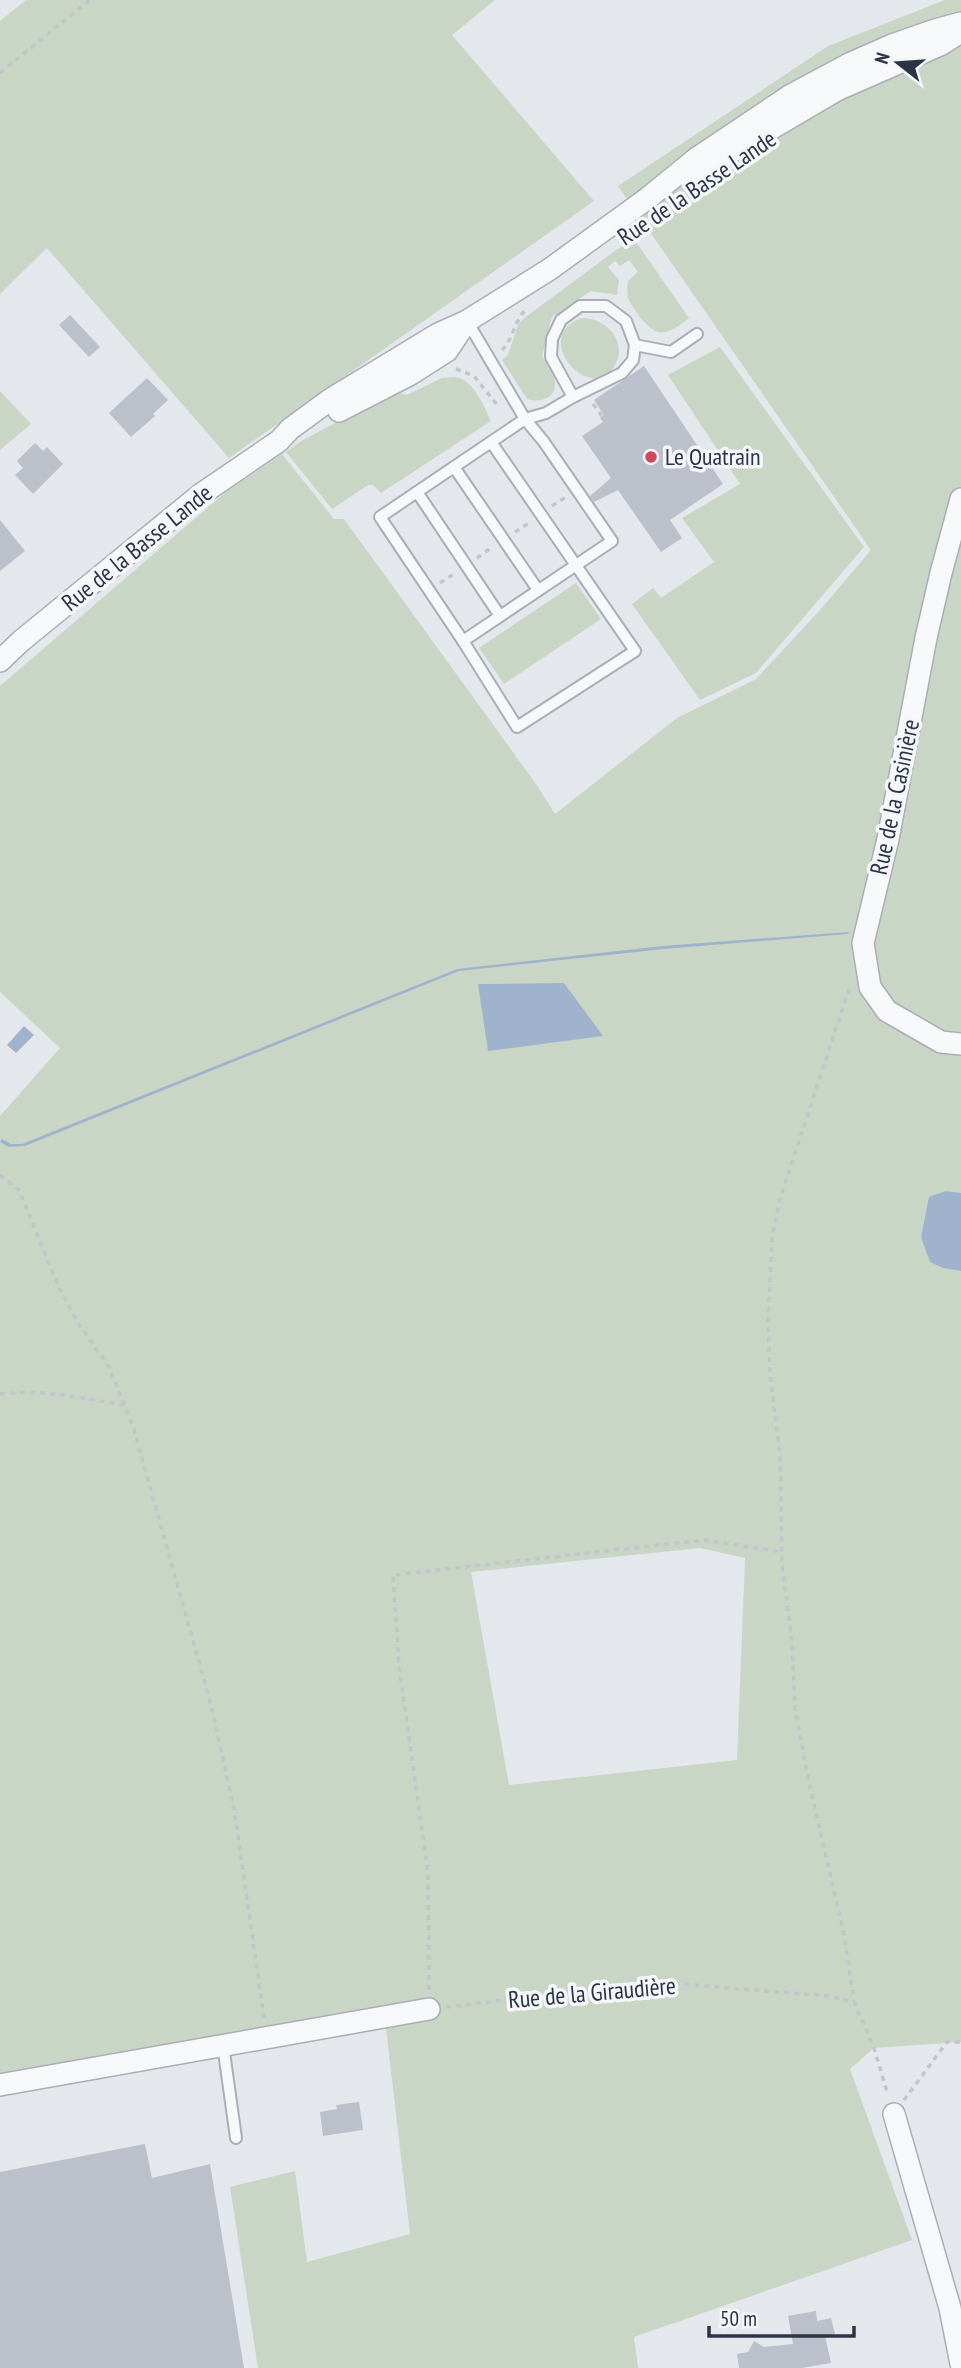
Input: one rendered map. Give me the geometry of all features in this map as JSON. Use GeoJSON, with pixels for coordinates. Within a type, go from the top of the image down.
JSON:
{"type":"FeatureCollection","features":[{"type":"Feature","properties":{"kind":"street","name":"Rue de la Basse Lande"},"geometry":{"type":"LineString","coordinates":[[657,204],[697,158],[802,88],[892,45],[961,23]]}},
{"type":"Feature","properties":{"kind":"street","name":"Rue de la Basse Lande"},"geometry":{"type":"LineString","coordinates":[[0,661],[200,495],[278,441],[295,436],[361,398],[411,374],[446,351],[467,321],[837,90],[940,45],[961,32]]}},
{"type":"Feature","properties":{"kind":"street","name":"Rue de la Casinière"},"geometry":{"type":"LineString","coordinates":[[961,499],[929,625],[888,839],[863,943],[870,987],[887,1011],[941,1042],[961,1044]]}},
{"type":"Feature","properties":{"kind":"street"},"geometry":{"type":"LineString","coordinates":[[0,2085],[429,2009]]}},
{"type":"Feature","properties":{"kind":"street"},"geometry":{"type":"LineString","coordinates":[[897,2109],[950,2308],[961,2364]]}},
{"type":"Feature","properties":{"kind":"lane"},"geometry":{"type":"LineString","coordinates":[[491,442],[635,651],[517,727],[380,517],[525,419],[546,413],[622,373],[633,360],[635,345],[626,321],[606,306],[580,306],[562,320],[552,339],[551,358],[573,397]]}},
{"type":"Feature","properties":{"kind":"lane"},"geometry":{"type":"LineString","coordinates":[[463,641],[612,541],[544,442],[525,419],[467,321]]}},
{"type":"Feature","properties":{"kind":"lane"},"geometry":{"type":"LineString","coordinates":[[635,345],[671,352],[697,334]]}},
{"type":"Feature","properties":{"kind":"lane"},"geometry":{"type":"LineString","coordinates":[[454,467],[538,590]]}},
{"type":"Feature","properties":{"kind":"lane"},"geometry":{"type":"LineString","coordinates":[[417,492],[500,616]]}},
{"type":"Feature","properties":{"kind":"lane"},"geometry":{"type":"LineString","coordinates":[[223,2045],[236,2138]]}},
{"type":"Feature","properties":{"kind":"path"},"geometry":{"type":"LineString","coordinates":[[0,73],[90,0]]}},
{"type":"Feature","properties":{"kind":"path","name":"Rue de la Basse Lande"},"geometry":{"type":"LineString","coordinates":[[657,204],[701,187]]}},
{"type":"Feature","properties":{"kind":"path"},"geometry":{"type":"LineString","coordinates":[[469,372],[472,366],[506,346],[518,317],[526,309]]}},
{"type":"Feature","properties":{"kind":"path"},"geometry":{"type":"LineString","coordinates":[[852,979],[779,1202],[772,1238],[768,1320],[770,1374],[780,1455],[782,1552],[792,1642],[795,1709],[844,1934],[854,2001],[897,2109]]}},
{"type":"Feature","properties":{"kind":"path"},"geometry":{"type":"LineString","coordinates":[[0,1175],[19,1190],[60,1288],[78,1323],[109,1367],[133,1426],[214,1718],[234,1808],[261,2006],[268,2037]]}},
{"type":"Feature","properties":{"kind":"path"},"geometry":{"type":"LineString","coordinates":[[0,1394],[21,1391],[123,1405]]}},
{"type":"Feature","properties":{"kind":"path"},"geometry":{"type":"LineString","coordinates":[[429,2009],[428,1873],[399,1666],[393,1575],[705,1541],[782,1552]]}},
{"type":"Feature","properties":{"kind":"path","name":"Rue de la Giraudière"},"geometry":{"type":"LineString","coordinates":[[429,2009],[656,1982],[796,1993],[854,2001]]}},
{"type":"Feature","properties":{"kind":"path"},"geometry":{"type":"LineString","coordinates":[[897,2109],[947,2042],[961,2042]]}},
{"type":"Feature","properties":{"kind":"green space"},"geometry":{"type":"Polygon","coordinates":[[[26,0],[495,0],[452,35],[594,201],[229,458],[47,248],[0,294],[0,21],[26,0]]]}},
{"type":"Feature","properties":{"kind":"green space"},"geometry":{"type":"Polygon","coordinates":[[[945,0],[961,0],[961,2042],[874,2048],[850,2069],[912,2240],[634,2337],[638,2368],[258,2368],[230,2187],[295,2171],[307,2262],[410,2234],[386,2028],[0,2095],[0,1116],[60,1048],[0,992],[0,686],[227,491],[282,454],[334,519],[344,519],[555,814],[677,718],[756,679],[871,550],[618,186],[828,46],[945,0]],[[700,1548],[471,1572],[509,1785],[737,1760],[745,1558],[700,1548]]]}},
{"type":"Feature","properties":{"kind":"green space"},"geometry":{"type":"Polygon","coordinates":[[[634,239],[689,318],[667,332],[658,332],[649,327],[628,298],[628,281],[638,272],[629,260],[620,266],[615,261],[608,267],[619,280],[617,295],[591,291],[552,317],[542,356],[554,375],[555,388],[546,398],[527,399],[502,360],[508,355],[518,325],[634,239]]]}},
{"type":"Feature","properties":{"kind":"green space"},"geometry":{"type":"Polygon","coordinates":[[[582,318],[600,322],[617,341],[618,358],[614,367],[603,377],[591,378],[579,373],[569,364],[562,351],[561,339],[567,327],[582,318]]]}},
{"type":"Feature","properties":{"kind":"green space"},"geometry":{"type":"Polygon","coordinates":[[[720,347],[864,547],[756,673],[700,700],[632,604],[653,588],[661,598],[714,562],[682,518],[740,484],[668,375],[720,347]]]}},
{"type":"Feature","properties":{"kind":"green space"},"geometry":{"type":"Polygon","coordinates":[[[455,377],[473,388],[491,421],[381,493],[373,485],[368,485],[332,509],[286,452],[303,440],[394,392],[407,395],[442,378],[455,377]]]}},
{"type":"Feature","properties":{"kind":"green space"},"geometry":{"type":"Polygon","coordinates":[[[0,391],[31,424],[0,450],[0,391]]]}},
{"type":"Feature","properties":{"kind":"green space"},"geometry":{"type":"Polygon","coordinates":[[[576,583],[601,619],[504,684],[479,648],[576,583]]]}},
{"type":"Feature","properties":{"kind":"water"},"geometry":{"type":"Polygon","coordinates":[[[849,932],[459,971],[25,1146],[9,1147],[0,1142],[2,1139],[11,1144],[22,1144],[457,969],[662,946],[849,932]]]}},
{"type":"Feature","properties":{"kind":"water"},"geometry":{"type":"Polygon","coordinates":[[[564,983],[603,1036],[488,1051],[478,984],[564,983]]]}},
{"type":"Feature","properties":{"kind":"water"},"geometry":{"type":"Polygon","coordinates":[[[24,1026],[34,1035],[16,1053],[7,1045],[24,1026]]]}},
{"type":"Feature","properties":{"kind":"water"},"geometry":{"type":"Polygon","coordinates":[[[946,1191],[961,1193],[961,1271],[943,1268],[930,1262],[921,1237],[929,1197],[946,1191]]]}},
{"type":"Feature","properties":{"kind":"building"},"geometry":{"type":"Polygon","coordinates":[[[70,315],[100,347],[89,357],[59,325],[70,315]]]}},
{"type":"Feature","properties":{"kind":"building","name":"Le Quatrain"},"geometry":{"type":"Polygon","coordinates":[[[644,366],[723,484],[670,520],[682,538],[661,552],[618,490],[594,502],[590,496],[611,478],[582,436],[603,422],[600,418],[604,415],[594,400],[644,366]]]}},
{"type":"Feature","properties":{"kind":"building"},"geometry":{"type":"Polygon","coordinates":[[[147,378],[168,400],[153,414],[155,416],[131,437],[109,413],[147,378]]]}},
{"type":"Feature","properties":{"kind":"building"},"geometry":{"type":"Polygon","coordinates":[[[35,443],[43,451],[47,447],[63,464],[33,494],[15,475],[23,468],[17,461],[35,443]]]}},
{"type":"Feature","properties":{"kind":"building"},"geometry":{"type":"Polygon","coordinates":[[[0,520],[25,551],[0,571],[0,520]]]}},
{"type":"Feature","properties":{"kind":"building"},"geometry":{"type":"Polygon","coordinates":[[[359,2102],[363,2130],[323,2136],[320,2112],[337,2109],[336,2105],[359,2102]]]}},
{"type":"Feature","properties":{"kind":"building"},"geometry":{"type":"Polygon","coordinates":[[[145,2144],[152,2178],[210,2164],[244,2368],[0,2368],[0,2172],[145,2144]]]}},
{"type":"Feature","properties":{"kind":"building"},"geometry":{"type":"Polygon","coordinates":[[[816,2311],[817,2321],[831,2318],[835,2334],[825,2336],[831,2363],[802,2368],[739,2368],[737,2354],[748,2352],[754,2341],[764,2347],[793,2344],[788,2316],[816,2311]]]}},
{"type":"Feature","properties":{"kind":"place","name":"Le Quatrain"},"geometry":{"type":"Point","coordinates":[651,457]}}]}
